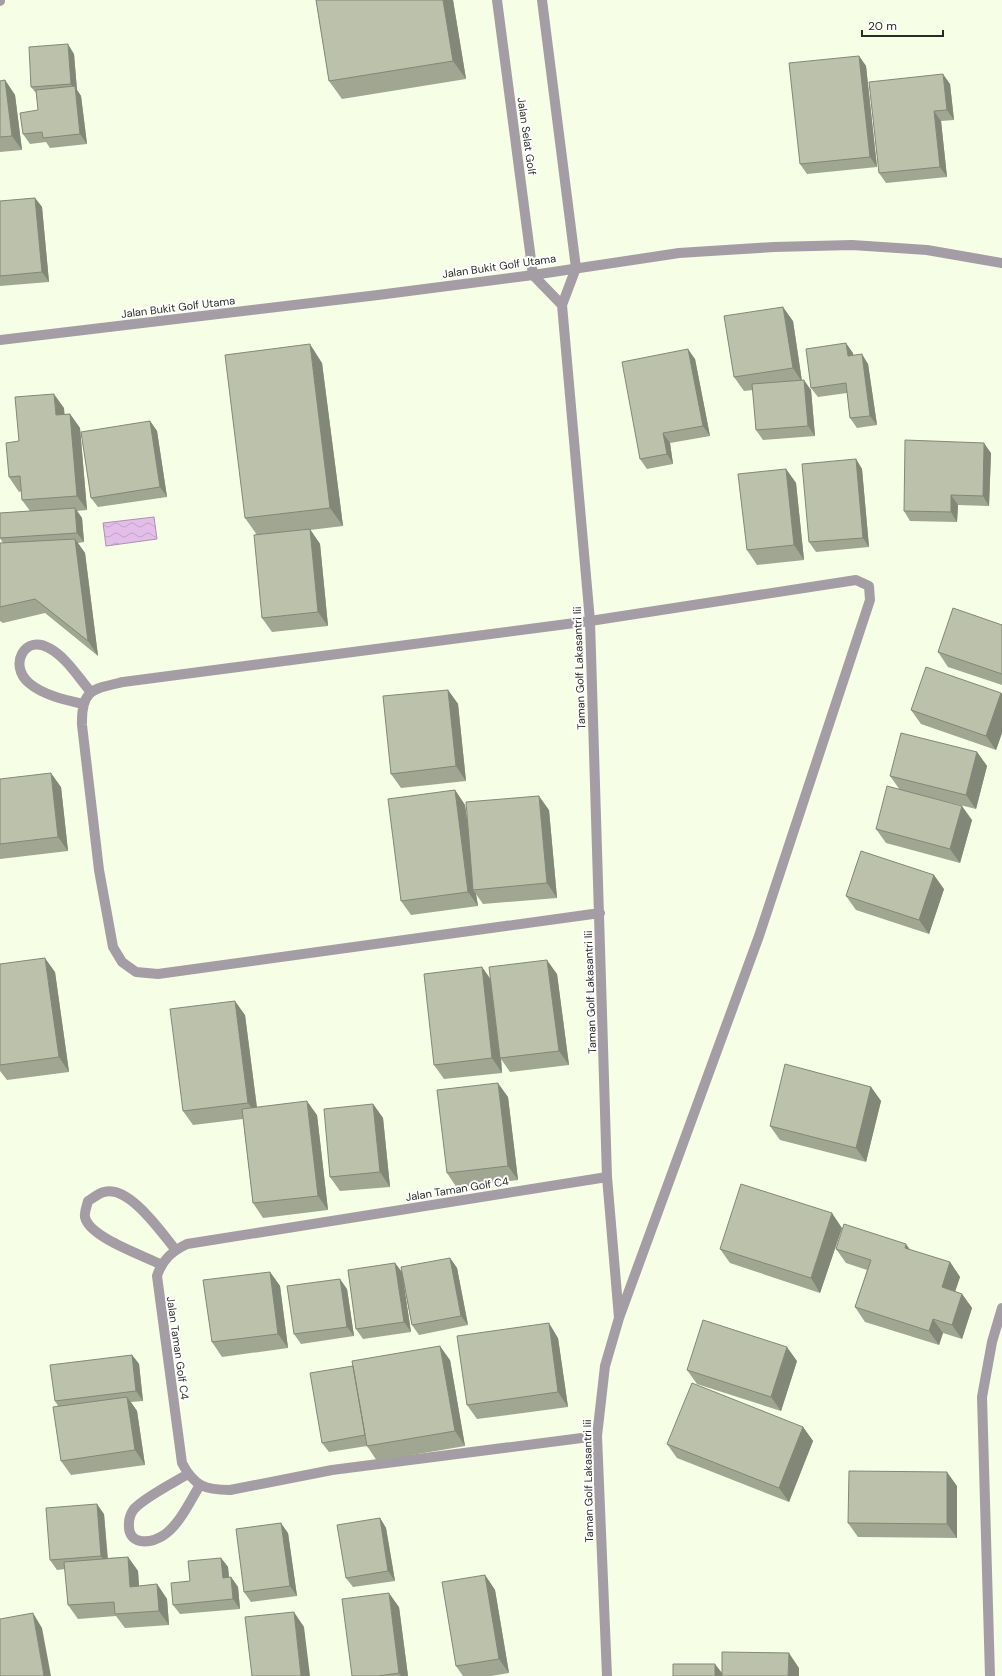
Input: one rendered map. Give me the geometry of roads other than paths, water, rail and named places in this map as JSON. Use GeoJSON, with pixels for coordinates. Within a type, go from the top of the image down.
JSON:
{"type":"FeatureCollection","features":[{"type":"Feature","properties":{"kind":"street","name":"Jalan Selat Golf"},"geometry":{"type":"LineString","coordinates":[[497,0],[533,275]]}},
{"type":"Feature","properties":{"kind":"street"},"geometry":{"type":"LineString","coordinates":[[542,0],[576,268]]}},
{"type":"Feature","properties":{"kind":"street","name":"Jalan Bukit Golf Utama"},"geometry":{"type":"LineString","coordinates":[[0,340],[533,275],[679,253],[774,247],[852,245],[927,250],[1002,263]]}},
{"type":"Feature","properties":{"kind":"street","name":"Taman Golf Lakasantri Iii"},"geometry":{"type":"LineString","coordinates":[[576,268],[562,305],[590,621],[607,1177],[619,1318],[605,1366],[597,1436],[607,1676]]}},
{"type":"Feature","properties":{"kind":"street"},"geometry":{"type":"LineString","coordinates":[[533,275],[562,305]]}},
{"type":"Feature","properties":{"kind":"street"},"geometry":{"type":"LineString","coordinates":[[600,913],[158,974],[136,972],[122,962],[113,947],[99,870],[82,725],[83,704],[91,692],[104,686],[123,682],[590,621],[856,580],[869,586],[870,600],[759,936],[619,1318]]}},
{"type":"Feature","properties":{"kind":"street"},"geometry":{"type":"LineString","coordinates":[[83,704],[62,699],[29,683],[22,673],[18,661],[23,651],[30,646],[40,644],[47,647],[62,658],[91,692]]}},
{"type":"Feature","properties":{"kind":"street","name":"Jalan Taman Golf C4"},"geometry":{"type":"LineString","coordinates":[[200,1486],[188,1474],[182,1463],[158,1290],[157,1276],[160,1264],[175,1249],[187,1244],[607,1177]]}},
{"type":"Feature","properties":{"kind":"street"},"geometry":{"type":"LineString","coordinates":[[160,1264],[100,1236],[89,1227],[85,1216],[88,1201],[104,1192],[117,1191],[132,1201],[150,1218],[175,1249]]}},
{"type":"Feature","properties":{"kind":"street"},"geometry":{"type":"LineString","coordinates":[[990,1676],[982,1397],[992,1342],[1002,1308]]}},
{"type":"Feature","properties":{"kind":"street"},"geometry":{"type":"LineString","coordinates":[[188,1474],[142,1503],[134,1510],[129,1519],[128,1530],[131,1536],[136,1540],[144,1541],[155,1539],[165,1534],[178,1520],[200,1486],[215,1490],[230,1490],[332,1470],[597,1436]]}},
{"type":"Feature","properties":{"kind":"water"},"geometry":{"type":"Polygon","coordinates":[[[154,517],[157,539],[106,546],[103,523],[154,517]]]}}]}
